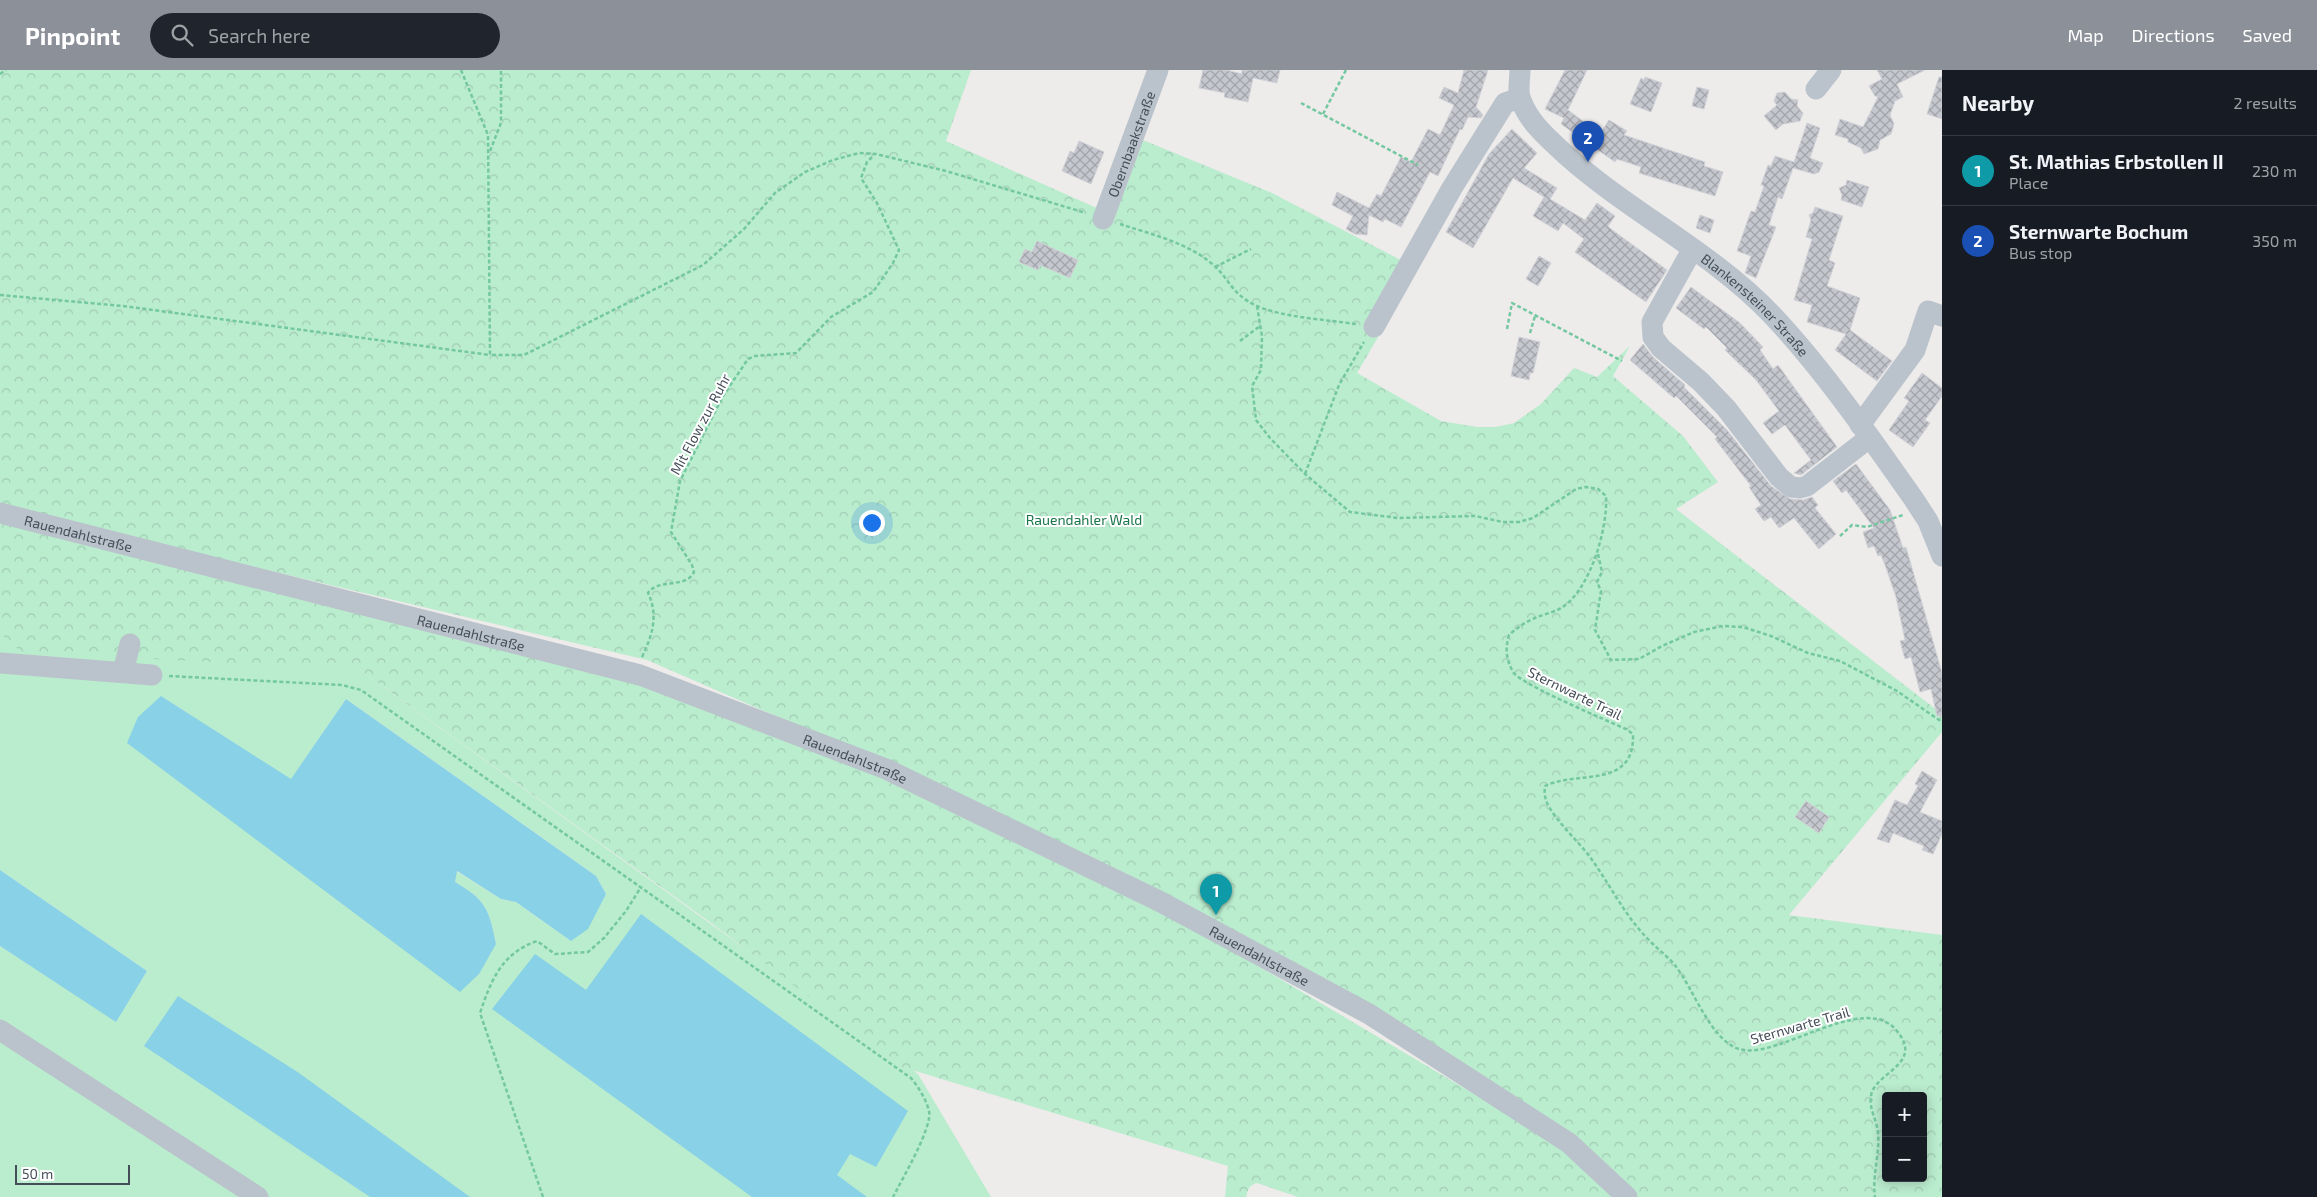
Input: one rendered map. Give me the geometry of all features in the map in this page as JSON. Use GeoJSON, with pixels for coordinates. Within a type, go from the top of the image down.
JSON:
{"type":"FeatureCollection","features":[{"type":"Feature","properties":{"kind":"street","name":"Obernbaakstraße"},"geometry":{"type":"LineString","coordinates":[[1102,219],[1158,70]]}},
{"type":"Feature","properties":{"kind":"street","name":"Blankensteiner Straße"},"geometry":{"type":"LineString","coordinates":[[1520,70],[1520,98],[1529,117],[1541,131],[1582,169],[1738,284],[1771,314],[1805,351],[1920,509],[1928,521],[1942,556]]}},
{"type":"Feature","properties":{"kind":"street"},"geometry":{"type":"LineString","coordinates":[[1816,89],[1831,70]]}},
{"type":"Feature","properties":{"kind":"street"},"geometry":{"type":"LineString","coordinates":[[1374,327],[1384,296],[1505,103],[1520,98]]}},
{"type":"Feature","properties":{"kind":"street"},"geometry":{"type":"LineString","coordinates":[[1692,250],[1652,322],[1654,337],[1660,348],[1701,382],[1726,408],[1779,477],[1790,487],[1800,488],[1807,486],[1865,432],[1915,350],[1928,311],[1942,316]]}},
{"type":"Feature","properties":{"kind":"street","name":"Rauendahlstraße"},"geometry":{"type":"LineString","coordinates":[[0,513],[634,674],[886,769],[1159,901],[1369,1014],[1569,1144],[1627,1197]]}},
{"type":"Feature","properties":{"kind":"street"},"geometry":{"type":"LineString","coordinates":[[123,672],[130,644]]}},
{"type":"Feature","properties":{"kind":"street"},"geometry":{"type":"LineString","coordinates":[[0,664],[152,675]]}},
{"type":"Feature","properties":{"kind":"street"},"geometry":{"type":"LineString","coordinates":[[0,1030],[258,1197]]}},
{"type":"Feature","properties":{"kind":"path"},"geometry":{"type":"LineString","coordinates":[[0,74],[6,70]]}},
{"type":"Feature","properties":{"kind":"path"},"geometry":{"type":"LineString","coordinates":[[461,70],[488,135],[490,354]]}},
{"type":"Feature","properties":{"kind":"path"},"geometry":{"type":"LineString","coordinates":[[489,153],[501,123],[501,70]]}},
{"type":"Feature","properties":{"kind":"path"},"geometry":{"type":"LineString","coordinates":[[1323,114],[1346,70]]}},
{"type":"Feature","properties":{"kind":"path"},"geometry":{"type":"LineString","coordinates":[[1301,103],[1418,165]]}},
{"type":"Feature","properties":{"kind":"path"},"geometry":{"type":"LineString","coordinates":[[0,295],[123,306],[490,354],[524,355],[703,265],[744,229],[775,194],[805,172],[842,157],[859,153],[876,154],[946,172],[1163,238],[1215,266],[1241,297],[1256,306],[1286,313],[1374,327],[1339,384],[1305,474]]}},
{"type":"Feature","properties":{"kind":"path","name":"Mit Flow zur Ruhr"},"geometry":{"type":"LineString","coordinates":[[634,674],[651,637],[654,621],[648,593],[656,586],[687,580],[694,572],[692,565],[672,532],[673,523],[680,481],[723,396],[748,359],[755,356],[796,353],[831,317],[873,292],[897,257],[899,250],[877,203],[861,178],[867,162],[876,154]]}},
{"type":"Feature","properties":{"kind":"path"},"geometry":{"type":"LineString","coordinates":[[1215,266],[1250,249]]}},
{"type":"Feature","properties":{"kind":"path"},"geometry":{"type":"LineString","coordinates":[[1506,329],[1512,303],[1622,361]]}},
{"type":"Feature","properties":{"kind":"path","name":"Sternwarte Trail"},"geometry":{"type":"LineString","coordinates":[[1256,306],[1262,336],[1261,370],[1252,386],[1256,420],[1270,438],[1305,474],[1350,512],[1398,518],[1441,515],[1475,516],[1503,522],[1519,522],[1533,518],[1576,489],[1586,487],[1598,489],[1606,496],[1607,511],[1598,552],[1584,582],[1562,608],[1521,625],[1509,635],[1506,652],[1514,674],[1569,703],[1626,728],[1633,734],[1633,745],[1629,756],[1622,766],[1610,773],[1595,778],[1564,780],[1545,786],[1544,793],[1548,806],[1589,855],[1645,936],[1673,964],[1693,992],[1713,1028],[1725,1043],[1738,1049],[1757,1050],[1858,1018],[1878,1020],[1896,1030],[1902,1040],[1903,1059],[1876,1086],[1872,1094],[1871,1105],[1878,1132],[1874,1197]]}},
{"type":"Feature","properties":{"kind":"path"},"geometry":{"type":"LineString","coordinates":[[1530,333],[1535,316]]}},
{"type":"Feature","properties":{"kind":"path"},"geometry":{"type":"LineString","coordinates":[[1240,341],[1260,326]]}},
{"type":"Feature","properties":{"kind":"path"},"geometry":{"type":"LineString","coordinates":[[1840,536],[1852,526],[1867,527],[1920,509]]}},
{"type":"Feature","properties":{"kind":"path"},"geometry":{"type":"LineString","coordinates":[[1598,552],[1602,572],[1597,582],[1601,591],[1595,630],[1611,660],[1639,659],[1662,646],[1694,632],[1723,626],[1743,627],[1770,636],[1808,653],[1840,661],[1904,695],[1942,722]]}},
{"type":"Feature","properties":{"kind":"path"},"geometry":{"type":"LineString","coordinates":[[152,675],[342,685],[361,690],[641,887],[911,1078],[921,1090],[930,1113],[920,1145],[893,1197]]}},
{"type":"Feature","properties":{"kind":"path"},"geometry":{"type":"LineString","coordinates":[[543,1197],[480,1013],[494,979],[503,964],[520,947],[537,941],[555,954],[588,952],[604,938],[626,911],[641,887]]}},
{"type":"Feature","properties":{"kind":"green space","name":"Rauendahler Wald"},"geometry":{"type":"Polygon","coordinates":[[[0,70],[971,70],[946,141],[1108,213],[1138,138],[1272,193],[1418,269],[1357,373],[1441,421],[1477,427],[1496,427],[1514,423],[1541,404],[1574,368],[1597,377],[1630,346],[1613,376],[1683,436],[1718,482],[1676,509],[1942,714],[1942,732],[1789,915],[1942,935],[1942,1197],[1635,1197],[1375,1012],[886,764],[647,660],[0,507],[0,70]]]}},
{"type":"Feature","properties":{"kind":"green space"},"geometry":{"type":"Polygon","coordinates":[[[0,518],[640,681],[888,776],[1157,906],[1567,1149],[1619,1197],[1298,1197],[1257,1183],[1249,1188],[1246,1197],[1225,1197],[1228,1166],[902,1067],[711,923],[360,670],[21,652],[0,633],[0,518]]]}},
{"type":"Feature","properties":{"kind":"green space"},"geometry":{"type":"Polygon","coordinates":[[[0,632],[360,670],[918,1074],[991,1197],[0,1197],[0,946],[116,1021],[147,971],[0,870],[0,632]],[[161,696],[496,944],[488,914],[480,900],[455,882],[456,871],[501,899],[516,902],[571,941],[606,894],[596,876],[346,699],[291,780],[161,696]]]}},
{"type":"Feature","properties":{"kind":"water"},"geometry":{"type":"Polygon","coordinates":[[[161,696],[291,779],[346,699],[596,876],[606,894],[588,929],[571,941],[516,902],[501,899],[457,871],[455,882],[480,900],[488,914],[496,944],[479,974],[460,992],[127,743],[138,717],[161,696]]]}},
{"type":"Feature","properties":{"kind":"water"},"geometry":{"type":"Polygon","coordinates":[[[0,870],[147,971],[116,1022],[0,946],[0,870]]]}},
{"type":"Feature","properties":{"kind":"water"},"geometry":{"type":"Polygon","coordinates":[[[641,914],[908,1111],[876,1167],[850,1154],[837,1175],[867,1197],[752,1197],[492,1009],[535,954],[586,990],[641,914]]]}},
{"type":"Feature","properties":{"kind":"water"},"geometry":{"type":"Polygon","coordinates":[[[178,996],[299,1073],[470,1197],[370,1197],[144,1046],[178,996]]]}},
{"type":"Feature","properties":{"kind":"building"},"geometry":{"type":"Polygon","coordinates":[[[1203,70],[1226,70],[1242,74],[1242,70],[1280,70],[1277,83],[1253,78],[1248,102],[1224,97],[1225,93],[1199,88],[1203,70]]]}},
{"type":"Feature","properties":{"kind":"building"},"geometry":{"type":"Polygon","coordinates":[[[1464,70],[1488,70],[1476,107],[1483,115],[1481,118],[1468,117],[1462,130],[1460,129],[1438,176],[1430,172],[1401,227],[1385,219],[1383,222],[1369,215],[1367,235],[1355,234],[1346,229],[1353,216],[1332,205],[1337,192],[1369,208],[1377,194],[1381,196],[1401,157],[1411,162],[1428,129],[1440,135],[1454,105],[1439,98],[1444,87],[1458,93],[1464,70]]]}},
{"type":"Feature","properties":{"kind":"building"},"geometry":{"type":"Polygon","coordinates":[[[1565,70],[1587,70],[1568,110],[1600,134],[1609,120],[1627,131],[1624,135],[1705,162],[1704,166],[1723,172],[1715,196],[1639,173],[1641,167],[1617,159],[1615,162],[1561,124],[1564,118],[1545,109],[1565,70]]]}},
{"type":"Feature","properties":{"kind":"building"},"geometry":{"type":"Polygon","coordinates":[[[1877,70],[1925,70],[1897,84],[1903,97],[1895,101],[1890,115],[1894,124],[1891,134],[1880,140],[1878,149],[1864,154],[1861,148],[1848,142],[1848,139],[1835,135],[1840,119],[1863,127],[1878,97],[1875,96],[1869,86],[1882,79],[1877,70]]]}},
{"type":"Feature","properties":{"kind":"building"},"geometry":{"type":"Polygon","coordinates":[[[1645,77],[1662,83],[1651,112],[1630,104],[1641,78],[1644,80],[1645,77]]]}},
{"type":"Feature","properties":{"kind":"building"},"geometry":{"type":"Polygon","coordinates":[[[1939,77],[1942,77],[1942,119],[1927,114],[1939,77]]]}},
{"type":"Feature","properties":{"kind":"building"},"geometry":{"type":"Polygon","coordinates":[[[1697,87],[1709,90],[1704,109],[1692,106],[1697,87]]]}},
{"type":"Feature","properties":{"kind":"building"},"geometry":{"type":"Polygon","coordinates":[[[1785,92],[1791,99],[1798,100],[1797,106],[1803,113],[1800,121],[1783,124],[1776,130],[1764,116],[1777,105],[1774,101],[1777,93],[1785,92]]]}},
{"type":"Feature","properties":{"kind":"building"},"geometry":{"type":"Polygon","coordinates":[[[1807,123],[1820,128],[1810,158],[1823,163],[1819,172],[1814,174],[1793,168],[1782,199],[1778,197],[1769,225],[1776,227],[1756,278],[1745,273],[1751,256],[1737,251],[1751,211],[1755,212],[1764,186],[1761,185],[1768,165],[1771,166],[1775,156],[1794,162],[1807,123]]]}},
{"type":"Feature","properties":{"kind":"building"},"geometry":{"type":"Polygon","coordinates":[[[1512,129],[1537,153],[1524,168],[1557,188],[1550,199],[1585,220],[1597,203],[1615,216],[1608,226],[1611,229],[1667,270],[1646,302],[1575,252],[1584,239],[1563,223],[1558,231],[1533,216],[1544,197],[1513,178],[1473,248],[1446,232],[1489,154],[1512,129]]]}},
{"type":"Feature","properties":{"kind":"building"},"geometry":{"type":"Polygon","coordinates":[[[1079,141],[1104,152],[1091,184],[1062,171],[1070,151],[1074,153],[1079,141]]]}},
{"type":"Feature","properties":{"kind":"building"},"geometry":{"type":"Polygon","coordinates":[[[1847,180],[1869,187],[1862,207],[1841,200],[1842,195],[1839,188],[1846,185],[1847,180]]]}},
{"type":"Feature","properties":{"kind":"building"},"geometry":{"type":"Polygon","coordinates":[[[1815,207],[1843,216],[1829,260],[1835,263],[1827,286],[1860,298],[1850,330],[1892,361],[1877,381],[1835,350],[1846,334],[1807,322],[1812,305],[1794,300],[1812,239],[1806,237],[1811,220],[1809,215],[1813,213],[1815,207]]]}},
{"type":"Feature","properties":{"kind":"building"},"geometry":{"type":"Polygon","coordinates":[[[1700,215],[1714,220],[1710,233],[1696,228],[1700,215]]]}},
{"type":"Feature","properties":{"kind":"building"},"geometry":{"type":"Polygon","coordinates":[[[1037,241],[1078,260],[1070,278],[1040,265],[1038,270],[1019,262],[1025,249],[1032,252],[1037,241]]]}},
{"type":"Feature","properties":{"kind":"building"},"geometry":{"type":"Polygon","coordinates":[[[1539,256],[1551,263],[1538,286],[1526,279],[1539,256]]]}},
{"type":"Feature","properties":{"kind":"building"},"geometry":{"type":"Polygon","coordinates":[[[1691,287],[1740,323],[1763,347],[1760,350],[1773,369],[1778,365],[1837,447],[1801,475],[1794,473],[1811,460],[1785,425],[1772,434],[1763,423],[1779,411],[1756,380],[1725,350],[1727,348],[1706,327],[1704,329],[1676,308],[1691,287]]]}},
{"type":"Feature","properties":{"kind":"building"},"geometry":{"type":"Polygon","coordinates":[[[1519,337],[1540,342],[1533,373],[1530,373],[1529,380],[1511,376],[1519,337]]]}},
{"type":"Feature","properties":{"kind":"building"},"geometry":{"type":"Polygon","coordinates":[[[1643,344],[1653,357],[1685,385],[1684,387],[1727,430],[1771,486],[1790,499],[1803,500],[1812,497],[1818,505],[1815,508],[1836,534],[1819,549],[1794,518],[1779,528],[1771,517],[1764,521],[1755,509],[1761,505],[1749,487],[1751,486],[1715,439],[1717,437],[1676,396],[1674,398],[1630,360],[1643,344]]]}},
{"type":"Feature","properties":{"kind":"building"},"geometry":{"type":"Polygon","coordinates":[[[1922,373],[1942,388],[1942,396],[1925,420],[1930,423],[1913,447],[1889,430],[1909,401],[1904,398],[1922,373]]]}},
{"type":"Feature","properties":{"kind":"building"},"geometry":{"type":"Polygon","coordinates":[[[1856,464],[1890,510],[1903,548],[1906,547],[1942,673],[1942,716],[1937,716],[1931,689],[1920,692],[1911,657],[1905,659],[1900,641],[1905,640],[1896,597],[1881,555],[1878,556],[1874,546],[1868,548],[1863,532],[1874,528],[1846,490],[1842,493],[1833,481],[1856,464]]]}},
{"type":"Feature","properties":{"kind":"building"},"geometry":{"type":"Polygon","coordinates":[[[1922,771],[1937,780],[1920,812],[1942,821],[1942,834],[1933,854],[1922,850],[1924,846],[1893,833],[1889,843],[1877,839],[1895,800],[1907,805],[1918,786],[1915,784],[1922,771]]]}},
{"type":"Feature","properties":{"kind":"building"},"geometry":{"type":"Polygon","coordinates":[[[1806,801],[1829,817],[1819,833],[1795,817],[1806,801]]]}},
{"type":"Feature","properties":{"kind":"place","name":"Sternwarte Bochum"},"geometry":{"type":"Point","coordinates":[1588,162]}},
{"type":"Feature","properties":{"kind":"place","name":"St. Mathias Erbstollen II"},"geometry":{"type":"Point","coordinates":[1216,915]}}]}
